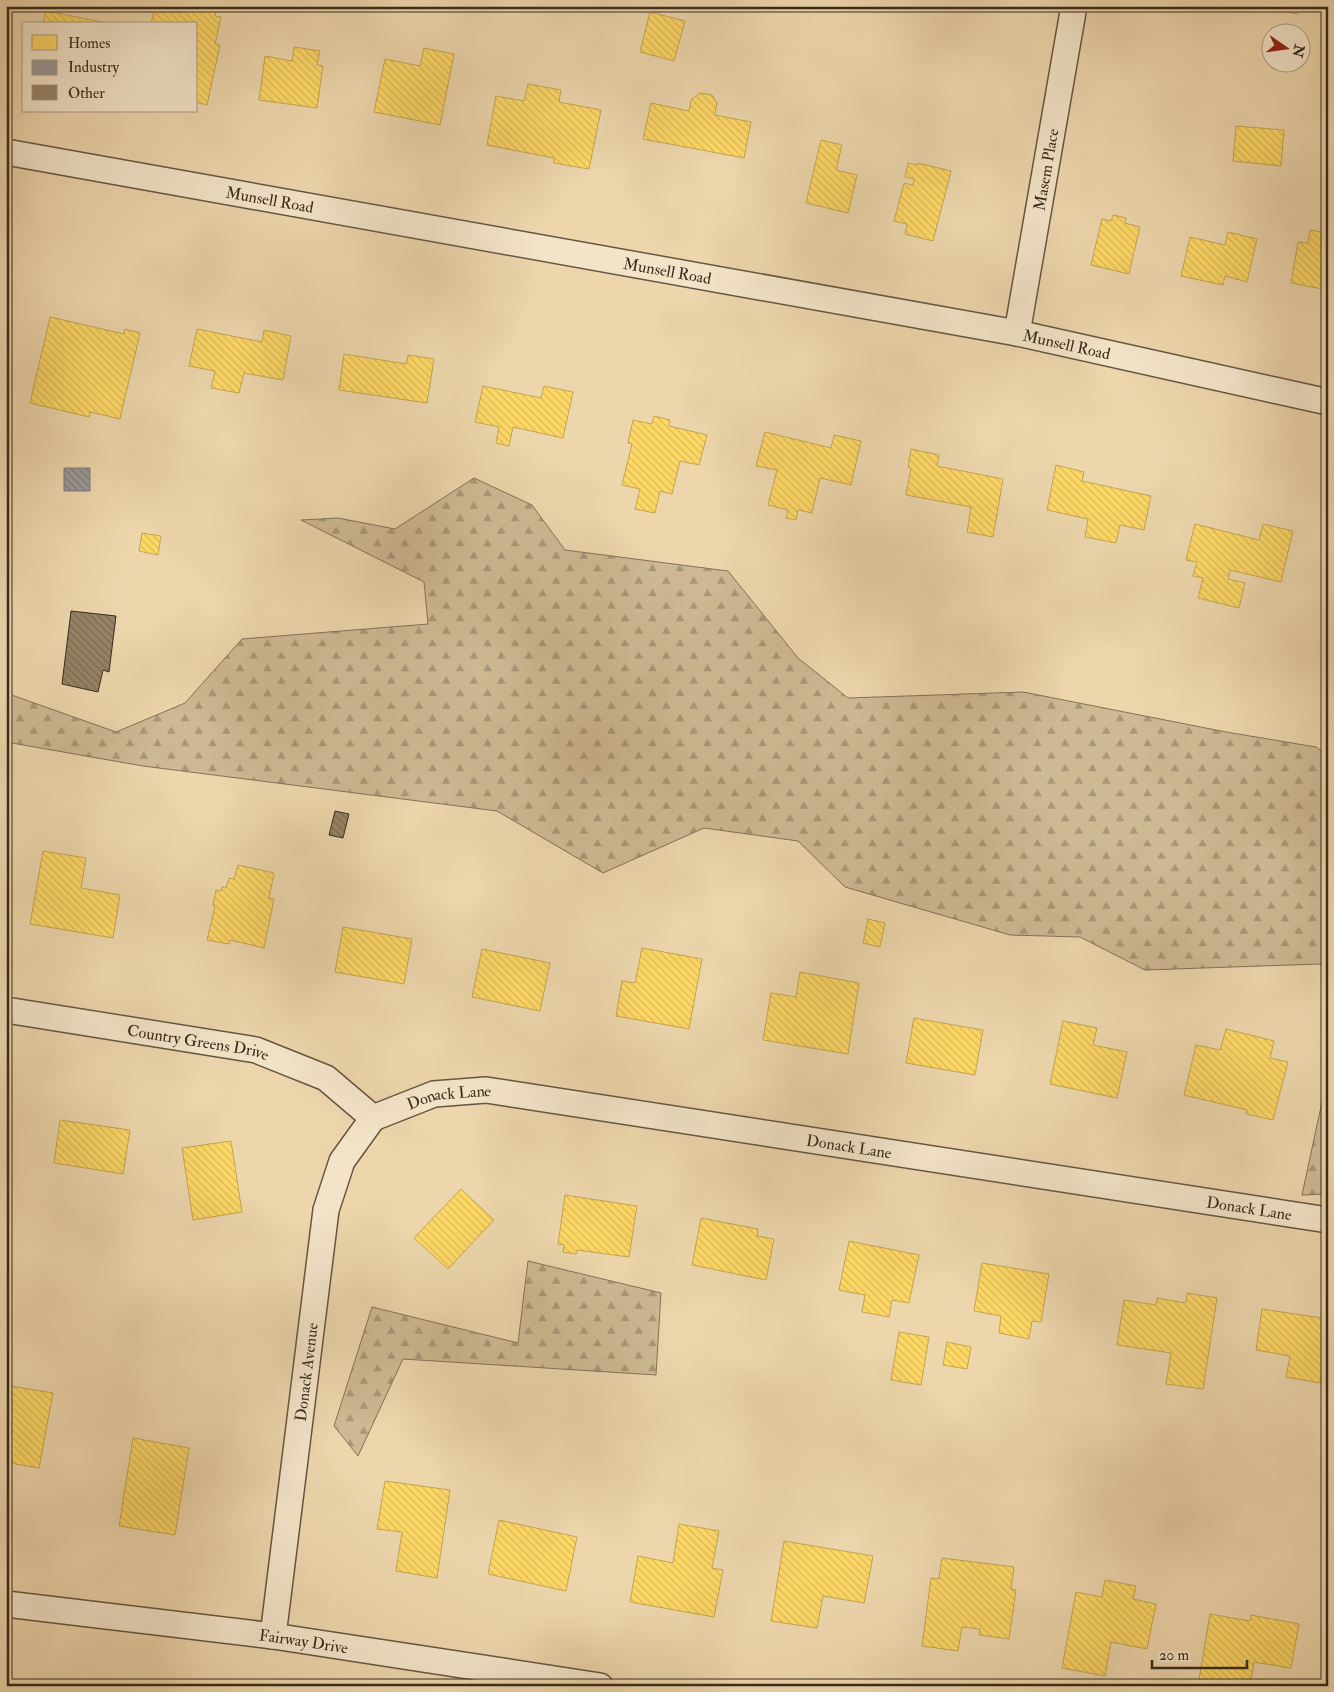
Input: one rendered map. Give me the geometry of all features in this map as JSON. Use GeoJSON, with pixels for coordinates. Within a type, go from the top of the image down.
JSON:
{"type":"FeatureCollection","features":[{"type":"Feature","properties":{"kind":"street","name":"Masem Place"},"geometry":{"type":"LineString","coordinates":[[1017,333],[1074,6]]}},
{"type":"Feature","properties":{"kind":"street","name":"Munsell Road"},"geometry":{"type":"LineString","coordinates":[[6,152],[1017,333],[1328,402]]}},
{"type":"Feature","properties":{"kind":"street","name":"Country Greens Drive"},"geometry":{"type":"LineString","coordinates":[[6,1010],[256,1050],[326,1078],[373,1118]]}},
{"type":"Feature","properties":{"kind":"street","name":"Donack Lane"},"geometry":{"type":"LineString","coordinates":[[373,1118],[434,1094],[486,1090],[1328,1220]]}},
{"type":"Feature","properties":{"kind":"street","name":"Donack Avenue"},"geometry":{"type":"LineString","coordinates":[[273,1636],[326,1210],[342,1161],[373,1118]]}},
{"type":"Feature","properties":{"kind":"street","name":"Fairway Drive"},"geometry":{"type":"LineString","coordinates":[[6,1604],[273,1636],[600,1686]]}},
{"type":"Feature","properties":{"kind":"green space"},"geometry":{"type":"Polygon","coordinates":[[[474,478],[532,505],[565,550],[728,571],[798,658],[848,698],[1023,692],[1226,732],[1316,747],[1328,756],[1328,966],[1320,964],[1145,970],[1080,937],[1010,935],[845,887],[798,841],[704,828],[603,873],[497,811],[143,766],[6,742],[6,693],[116,732],[185,703],[242,639],[428,624],[424,582],[301,520],[338,518],[395,529],[474,478]]]}},
{"type":"Feature","properties":{"kind":"green space"},"geometry":{"type":"Polygon","coordinates":[[[1328,1074],[1328,1194],[1302,1195],[1328,1074]]]}},
{"type":"Feature","properties":{"kind":"green space"},"geometry":{"type":"Polygon","coordinates":[[[528,1261],[661,1293],[656,1375],[403,1359],[358,1456],[334,1426],[372,1307],[518,1343],[528,1261]]]}},
{"type":"Feature","properties":{"kind":"building: Homes"},"geometry":{"type":"Polygon","coordinates":[[[155,6],[217,6],[215,16],[221,17],[215,44],[220,45],[207,105],[198,103],[198,22],[151,22],[155,6]]]}},
{"type":"Feature","properties":{"kind":"building: Homes"},"geometry":{"type":"Polygon","coordinates":[[[1268,6],[1298,6],[1297,14],[1267,9],[1268,6]]]}},
{"type":"Feature","properties":{"kind":"building: Homes"},"geometry":{"type":"Polygon","coordinates":[[[46,11],[102,22],[43,22],[46,11]]]}},
{"type":"Feature","properties":{"kind":"building: Homes"},"geometry":{"type":"Polygon","coordinates":[[[650,12],[685,21],[674,61],[640,52],[650,12]]]}},
{"type":"Feature","properties":{"kind":"building: Homes"},"geometry":{"type":"Polygon","coordinates":[[[294,47],[320,51],[317,65],[323,66],[317,108],[259,100],[265,56],[292,61],[294,47]]]}},
{"type":"Feature","properties":{"kind":"building: Homes"},"geometry":{"type":"Polygon","coordinates":[[[424,48],[454,54],[440,125],[374,112],[385,59],[420,66],[424,48]]]}},
{"type":"Feature","properties":{"kind":"building: Homes"},"geometry":{"type":"Polygon","coordinates":[[[528,84],[561,90],[559,102],[601,110],[589,169],[554,163],[554,158],[487,145],[496,96],[524,101],[528,84]]]}},
{"type":"Feature","properties":{"kind":"building: Homes"},"geometry":{"type":"Polygon","coordinates":[[[700,93],[712,95],[717,103],[715,115],[751,122],[744,158],[643,139],[651,103],[689,111],[691,100],[700,93]]]}},
{"type":"Feature","properties":{"kind":"building: Homes"},"geometry":{"type":"Polygon","coordinates":[[[1236,126],[1284,130],[1281,166],[1233,161],[1236,126]]]}},
{"type":"Feature","properties":{"kind":"building: Homes"},"geometry":{"type":"Polygon","coordinates":[[[821,140],[842,145],[836,170],[857,175],[848,213],[806,203],[821,140]]]}},
{"type":"Feature","properties":{"kind":"building: Homes"},"geometry":{"type":"Polygon","coordinates":[[[908,163],[918,165],[918,163],[951,171],[933,241],[905,234],[907,224],[894,221],[904,183],[913,185],[914,179],[905,177],[908,163]]]}},
{"type":"Feature","properties":{"kind":"building: Homes"},"geometry":{"type":"Polygon","coordinates":[[[1113,215],[1126,218],[1125,223],[1140,227],[1129,274],[1091,265],[1102,219],[1111,221],[1113,215]]]}},
{"type":"Feature","properties":{"kind":"building: Homes"},"geometry":{"type":"Polygon","coordinates":[[[1310,230],[1323,232],[1321,246],[1328,247],[1328,290],[1291,283],[1298,242],[1308,243],[1310,230]]]}},
{"type":"Feature","properties":{"kind":"building: Homes"},"geometry":{"type":"Polygon","coordinates":[[[1228,232],[1257,239],[1247,282],[1225,276],[1223,285],[1181,276],[1190,237],[1225,245],[1228,232]]]}},
{"type":"Feature","properties":{"kind":"building: Homes"},"geometry":{"type":"Polygon","coordinates":[[[50,317],[124,334],[125,329],[140,333],[120,419],[90,412],[89,417],[30,403],[50,317]]]}},
{"type":"Feature","properties":{"kind":"building: Homes"},"geometry":{"type":"Polygon","coordinates":[[[197,329],[262,342],[264,330],[291,336],[283,380],[244,373],[239,393],[211,388],[215,371],[189,366],[197,329]]]}},
{"type":"Feature","properties":{"kind":"building: Homes"},"geometry":{"type":"Polygon","coordinates":[[[344,354],[406,364],[408,355],[434,359],[427,403],[339,390],[344,354]]]}},
{"type":"Feature","properties":{"kind":"building: Homes"},"geometry":{"type":"Polygon","coordinates":[[[483,386],[541,398],[544,386],[573,392],[563,438],[513,427],[509,446],[496,443],[499,427],[475,422],[483,386]]]}},
{"type":"Feature","properties":{"kind":"building: Homes"},"geometry":{"type":"Polygon","coordinates":[[[654,416],[670,420],[669,426],[707,435],[699,465],[680,461],[672,494],[660,491],[655,513],[635,509],[640,489],[622,485],[632,444],[628,443],[633,420],[652,424],[654,416]]]}},
{"type":"Feature","properties":{"kind":"building: Homes"},"geometry":{"type":"Polygon","coordinates":[[[765,432],[831,448],[834,435],[861,441],[851,485],[820,478],[812,513],[798,510],[796,520],[786,518],[788,510],[768,505],[777,470],[756,466],[765,432]]]}},
{"type":"Feature","properties":{"kind":"building: Homes"},"geometry":{"type":"Polygon","coordinates":[[[911,449],[939,455],[937,466],[1003,479],[993,537],[967,532],[971,507],[906,495],[911,468],[908,467],[911,449]]]}},
{"type":"Feature","properties":{"kind":"building: Homes"},"geometry":{"type":"Polygon","coordinates":[[[1056,465],[1084,472],[1082,481],[1151,496],[1144,530],[1120,525],[1116,543],[1085,537],[1088,519],[1047,510],[1056,465]]]}},
{"type":"Feature","properties":{"kind":"building: Homes"},"geometry":{"type":"Polygon","coordinates":[[[1195,524],[1259,540],[1263,524],[1293,531],[1281,582],[1230,570],[1228,579],[1245,583],[1239,608],[1198,598],[1203,578],[1193,576],[1197,562],[1186,560],[1195,524]]]}},
{"type":"Feature","properties":{"kind":"building: Homes"},"geometry":{"type":"Polygon","coordinates":[[[142,533],[161,536],[158,555],[139,551],[142,533]]]}},
{"type":"Feature","properties":{"kind":"building: Homes"},"geometry":{"type":"Polygon","coordinates":[[[43,851],[86,858],[81,888],[120,895],[113,938],[30,924],[43,851]]]}},
{"type":"Feature","properties":{"kind":"building: Homes"},"geometry":{"type":"Polygon","coordinates":[[[238,865],[274,873],[269,898],[274,899],[264,948],[230,940],[229,944],[207,940],[215,906],[213,905],[216,890],[221,891],[222,887],[226,888],[229,878],[234,879],[238,865]]]}},
{"type":"Feature","properties":{"kind":"building: Homes"},"geometry":{"type":"Polygon","coordinates":[[[868,919],[885,923],[880,947],[863,943],[868,919]]]}},
{"type":"Feature","properties":{"kind":"building: Homes"},"geometry":{"type":"Polygon","coordinates":[[[343,927],[412,939],[404,984],[335,972],[343,927]]]}},
{"type":"Feature","properties":{"kind":"building: Homes"},"geometry":{"type":"Polygon","coordinates":[[[642,948],[702,959],[689,1029],[616,1016],[622,981],[635,983],[642,948]]]}},
{"type":"Feature","properties":{"kind":"building: Homes"},"geometry":{"type":"Polygon","coordinates":[[[482,949],[550,963],[540,1011],[472,997],[482,949]]]}},
{"type":"Feature","properties":{"kind":"building: Homes"},"geometry":{"type":"Polygon","coordinates":[[[800,972],[859,983],[848,1054],[763,1040],[771,993],[796,997],[800,972]]]}},
{"type":"Feature","properties":{"kind":"building: Homes"},"geometry":{"type":"Polygon","coordinates":[[[914,1018],[983,1030],[975,1075],[906,1063],[914,1018]]]}},
{"type":"Feature","properties":{"kind":"building: Homes"},"geometry":{"type":"Polygon","coordinates":[[[1063,1021],[1097,1028],[1093,1045],[1127,1052],[1117,1098],[1050,1084],[1063,1021]]]}},
{"type":"Feature","properties":{"kind":"building: Homes"},"geometry":{"type":"Polygon","coordinates":[[[1226,1029],[1274,1041],[1270,1058],[1288,1062],[1273,1120],[1246,1114],[1247,1110],[1184,1095],[1196,1045],[1220,1050],[1226,1029]]]}},
{"type":"Feature","properties":{"kind":"building: Homes"},"geometry":{"type":"Polygon","coordinates":[[[60,1120],[130,1130],[123,1174],[54,1163],[60,1120]]]}},
{"type":"Feature","properties":{"kind":"building: Homes"},"geometry":{"type":"Polygon","coordinates":[[[231,1141],[242,1212],[193,1220],[182,1148],[231,1141]]]}},
{"type":"Feature","properties":{"kind":"building: Homes"},"geometry":{"type":"Polygon","coordinates":[[[461,1189],[494,1220],[448,1269],[414,1238],[461,1189]]]}},
{"type":"Feature","properties":{"kind":"building: Homes"},"geometry":{"type":"Polygon","coordinates":[[[565,1195],[637,1206],[629,1257],[577,1250],[576,1254],[563,1252],[564,1245],[558,1244],[565,1195]]]}},
{"type":"Feature","properties":{"kind":"building: Homes"},"geometry":{"type":"Polygon","coordinates":[[[701,1218],[758,1229],[757,1236],[774,1239],[766,1280],[692,1265],[701,1218]]]}},
{"type":"Feature","properties":{"kind":"building: Homes"},"geometry":{"type":"Polygon","coordinates":[[[849,1241],[919,1255],[909,1303],[892,1300],[889,1317],[862,1312],[865,1295],[839,1290],[849,1241]]]}},
{"type":"Feature","properties":{"kind":"building: Homes"},"geometry":{"type":"Polygon","coordinates":[[[982,1263],[1049,1274],[1041,1322],[1032,1321],[1029,1339],[999,1333],[1001,1316],[974,1311],[982,1263]]]}},
{"type":"Feature","properties":{"kind":"building: Homes"},"geometry":{"type":"Polygon","coordinates":[[[1187,1293],[1217,1298],[1203,1389],[1166,1384],[1171,1353],[1117,1345],[1124,1300],[1156,1305],[1157,1298],[1186,1303],[1187,1293]]]}},
{"type":"Feature","properties":{"kind":"building: Homes"},"geometry":{"type":"Polygon","coordinates":[[[1262,1309],[1328,1319],[1328,1340],[1321,1383],[1286,1377],[1290,1356],[1256,1350],[1262,1309]]]}},
{"type":"Feature","properties":{"kind":"building: Homes"},"geometry":{"type":"Polygon","coordinates":[[[899,1332],[929,1337],[921,1385],[891,1380],[899,1332]]]}},
{"type":"Feature","properties":{"kind":"building: Homes"},"geometry":{"type":"Polygon","coordinates":[[[947,1342],[971,1347],[967,1369],[943,1365],[947,1342]]]}},
{"type":"Feature","properties":{"kind":"building: Homes"},"geometry":{"type":"Polygon","coordinates":[[[10,1386],[53,1393],[39,1468],[10,1463],[6,1485],[6,1404],[10,1386]]]}},
{"type":"Feature","properties":{"kind":"building: Homes"},"geometry":{"type":"Polygon","coordinates":[[[133,1438],[189,1448],[175,1535],[119,1526],[133,1438]]]}},
{"type":"Feature","properties":{"kind":"building: Homes"},"geometry":{"type":"Polygon","coordinates":[[[385,1481],[450,1490],[437,1578],[396,1571],[402,1532],[377,1529],[385,1481]]]}},
{"type":"Feature","properties":{"kind":"building: Homes"},"geometry":{"type":"Polygon","coordinates":[[[499,1520],[577,1537],[566,1591],[488,1574],[499,1520]]]}},
{"type":"Feature","properties":{"kind":"building: Homes"},"geometry":{"type":"Polygon","coordinates":[[[679,1524],[719,1531],[712,1568],[723,1570],[714,1617],[630,1602],[638,1556],[673,1563],[679,1524]]]}},
{"type":"Feature","properties":{"kind":"building: Homes"},"geometry":{"type":"Polygon","coordinates":[[[784,1541],[873,1556],[864,1603],[823,1596],[817,1628],[771,1621],[784,1541]]]}},
{"type":"Feature","properties":{"kind":"building: Homes"},"geometry":{"type":"Polygon","coordinates":[[[942,1558],[1014,1567],[1011,1589],[1016,1590],[1009,1639],[979,1635],[980,1629],[962,1627],[958,1651],[922,1646],[931,1578],[939,1579],[942,1558]]]}},
{"type":"Feature","properties":{"kind":"building: Homes"},"geometry":{"type":"Polygon","coordinates":[[[1105,1580],[1136,1586],[1133,1599],[1156,1604],[1147,1649],[1111,1642],[1105,1676],[1062,1668],[1076,1592],[1102,1597],[1105,1580]]]}},
{"type":"Feature","properties":{"kind":"building: Homes"},"geometry":{"type":"Polygon","coordinates":[[[1210,1614],[1250,1621],[1251,1615],[1299,1624],[1291,1668],[1254,1662],[1250,1686],[1198,1686],[1210,1614]]]}},
{"type":"Feature","properties":{"kind":"building: Industry"},"geometry":{"type":"Polygon","coordinates":[[[64,468],[90,468],[90,491],[64,491],[64,468]]]}},
{"type":"Feature","properties":{"kind":"building: Other"},"geometry":{"type":"Polygon","coordinates":[[[71,611],[116,616],[109,672],[103,670],[98,692],[62,684],[71,611]]]}},
{"type":"Feature","properties":{"kind":"building: Other"},"geometry":{"type":"Polygon","coordinates":[[[335,811],[349,814],[343,838],[329,835],[335,811]]]}}]}
